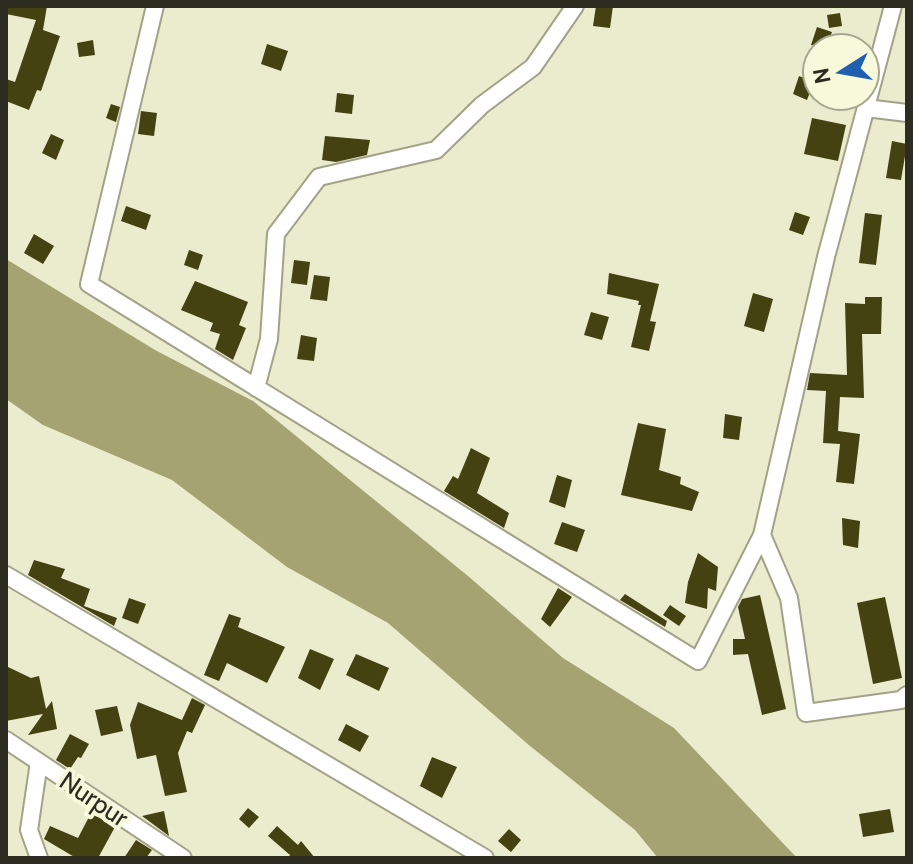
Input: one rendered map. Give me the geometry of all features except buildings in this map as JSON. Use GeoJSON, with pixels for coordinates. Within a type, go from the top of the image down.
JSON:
{"type":"FeatureCollection","features":[{"type":"Feature","properties":{"kind":"street"},"geometry":{"type":"LineString","coordinates":[[155,6],[89,284],[698,661],[762,535],[826,257],[865,112]]}},
{"type":"Feature","properties":{"kind":"street"},"geometry":{"type":"LineString","coordinates":[[256,388],[269,339],[276,234],[319,177],[436,150],[482,105],[533,67],[575,6]]}},
{"type":"Feature","properties":{"kind":"street"},"geometry":{"type":"LineString","coordinates":[[881,51],[893,6]]}},
{"type":"Feature","properties":{"kind":"street"},"geometry":{"type":"LineString","coordinates":[[881,110],[907,113]]}},
{"type":"Feature","properties":{"kind":"street"},"geometry":{"type":"LineString","coordinates":[[762,535],[789,598],[806,713],[901,700],[907,695]]}},
{"type":"Feature","properties":{"kind":"street"},"geometry":{"type":"LineString","coordinates":[[6,575],[485,858]]}},
{"type":"Feature","properties":{"kind":"street","name":"Nurpur"},"geometry":{"type":"LineString","coordinates":[[6,740],[183,858]]}},
{"type":"Feature","properties":{"kind":"street"},"geometry":{"type":"LineString","coordinates":[[39,762],[29,830],[39,858]]}},
{"type":"Feature","properties":{"kind":"shaded area"},"geometry":{"type":"Polygon","coordinates":[[[6,259],[155,350],[253,401],[468,576],[563,658],[674,728],[797,858],[658,858],[635,830],[530,746],[388,623],[287,567],[172,480],[43,425],[6,399],[6,259]]]}}]}
